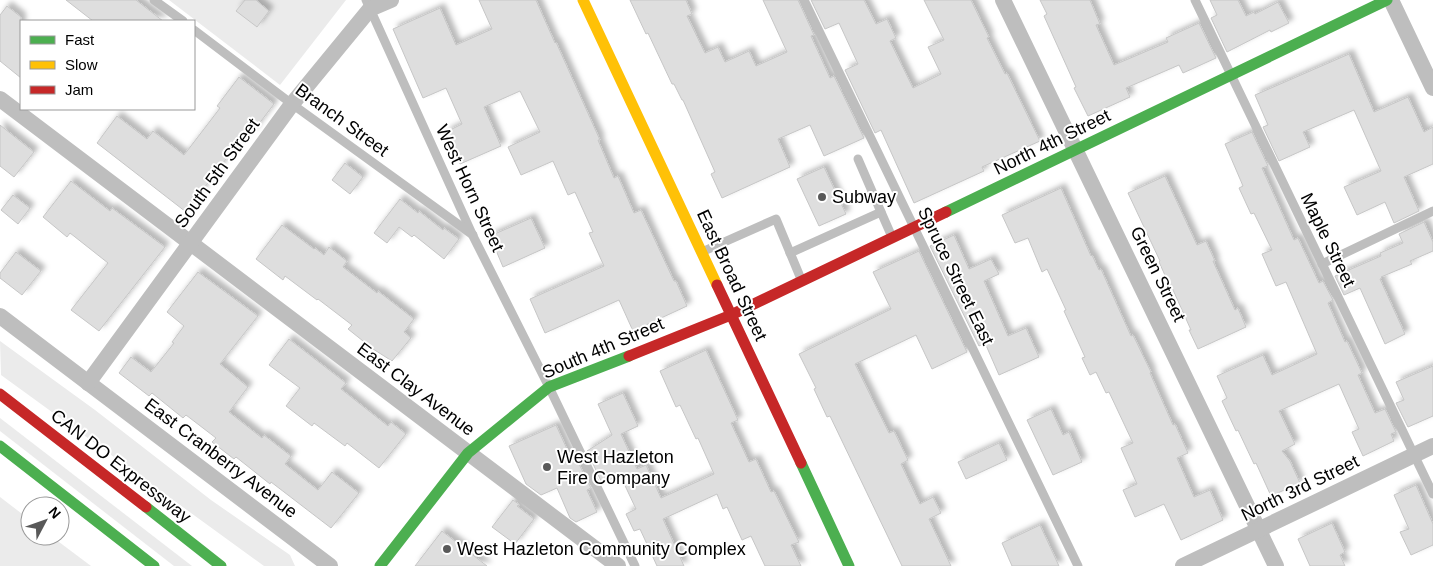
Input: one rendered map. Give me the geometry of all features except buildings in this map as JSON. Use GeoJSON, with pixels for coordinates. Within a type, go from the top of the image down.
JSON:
{"type":"FeatureCollection","features":[{"type":"Feature","properties":{"kind":"main road","name":"East Broad Street"},"geometry":{"type":"LineString","coordinates":[[583,0],[849,566]]}},
{"type":"Feature","properties":{"kind":"main road","name":"North 4th Street"},"geometry":{"type":"LineString","coordinates":[[731,315],[1389,0]]}},
{"type":"Feature","properties":{"kind":"main road","name":"South 4th Street"},"geometry":{"type":"LineString","coordinates":[[380,566],[468,453],[549,387],[731,315]]}},
{"type":"Feature","properties":{"kind":"main road","name":"CAN DO Expressway"},"geometry":{"type":"LineString","coordinates":[[0,394],[221,566]]}},
{"type":"Feature","properties":{"kind":"main road"},"geometry":{"type":"LineString","coordinates":[[0,446],[154,566]]}},
{"type":"Feature","properties":{"kind":"street","name":"South 5th Street"},"geometry":{"type":"LineString","coordinates":[[88,383],[292,104],[368,4],[391,0]]}},
{"type":"Feature","properties":{"kind":"street","name":"Green Street"},"geometry":{"type":"LineString","coordinates":[[1003,0],[1276,566]]}},
{"type":"Feature","properties":{"kind":"street"},"geometry":{"type":"LineString","coordinates":[[1389,0],[1433,88]]}},
{"type":"Feature","properties":{"kind":"street","name":"East Clay Avenue"},"geometry":{"type":"LineString","coordinates":[[0,99],[618,566]]}},
{"type":"Feature","properties":{"kind":"street","name":"East Cranberry Avenue"},"geometry":{"type":"LineString","coordinates":[[0,316],[330,566]]}},
{"type":"Feature","properties":{"kind":"street","name":"North 3rd Street"},"geometry":{"type":"LineString","coordinates":[[1183,566],[1433,446]]}},
{"type":"Feature","properties":{"kind":"lane"},"geometry":{"type":"LineString","coordinates":[[155,0],[181,20]]}},
{"type":"Feature","properties":{"kind":"lane","name":"Spruce Street East"},"geometry":{"type":"LineString","coordinates":[[804,0],[1078,566]]}},
{"type":"Feature","properties":{"kind":"lane","name":"Maple Street"},"geometry":{"type":"LineString","coordinates":[[1195,0],[1433,494]]}},
{"type":"Feature","properties":{"kind":"lane","name":"West Horn Street"},"geometry":{"type":"LineString","coordinates":[[368,4],[473,236],[549,387],[635,566]]}},
{"type":"Feature","properties":{"kind":"lane","name":"Branch Street"},"geometry":{"type":"LineString","coordinates":[[195,31],[473,236]]}},
{"type":"Feature","properties":{"kind":"lane"},"geometry":{"type":"LineString","coordinates":[[858,159],[893,238]]}},
{"type":"Feature","properties":{"kind":"lane"},"geometry":{"type":"LineString","coordinates":[[1322,264],[1433,211]]}},
{"type":"Feature","properties":{"kind":"lane"},"geometry":{"type":"LineString","coordinates":[[790,253],[881,212]]}},
{"type":"Feature","properties":{"kind":"lane"},"geometry":{"type":"LineString","coordinates":[[702,252],[776,218],[802,281]]}},
{"type":"Feature","properties":{"kind":"shaded area"},"geometry":{"type":"Polygon","coordinates":[[[169,0],[346,0],[280,85],[169,0]]]}},
{"type":"Feature","properties":{"kind":"shaded area"},"geometry":{"type":"Polygon","coordinates":[[[0,341],[95,410],[211,500],[290,555],[295,566],[264,566],[1,375],[0,341]]]}},
{"type":"Feature","properties":{"kind":"shaded area"},"geometry":{"type":"Polygon","coordinates":[[[0,418],[192,566],[174,566],[0,431],[0,418]]]}},
{"type":"Feature","properties":{"kind":"shaded area"},"geometry":{"type":"Polygon","coordinates":[[[0,497],[20,512],[20,546],[64,546],[91,566],[0,566],[0,497]]]}},
{"type":"Feature","properties":{"kind":"traffic: fast"},"geometry":{"type":"LineString","coordinates":[[946,212],[1387,0]]}},
{"type":"Feature","properties":{"kind":"traffic: fast"},"geometry":{"type":"LineString","coordinates":[[380,566],[468,453],[549,387],[629,356]]}},
{"type":"Feature","properties":{"kind":"traffic: fast"},"geometry":{"type":"LineString","coordinates":[[0,446],[154,566]]}},
{"type":"Feature","properties":{"kind":"traffic: fast"},"geometry":{"type":"LineString","coordinates":[[801,463],[849,566]]}},
{"type":"Feature","properties":{"kind":"traffic: fast"},"geometry":{"type":"LineString","coordinates":[[146,507],[221,566]]}},
{"type":"Feature","properties":{"kind":"traffic: slow"},"geometry":{"type":"LineString","coordinates":[[583,0],[717,285]]}},
{"type":"Feature","properties":{"kind":"traffic: jam"},"geometry":{"type":"LineString","coordinates":[[629,356],[731,315],[946,212]]}},
{"type":"Feature","properties":{"kind":"traffic: jam"},"geometry":{"type":"LineString","coordinates":[[717,285],[801,463]]}},
{"type":"Feature","properties":{"kind":"traffic: jam"},"geometry":{"type":"LineString","coordinates":[[0,394],[146,507]]}},
{"type":"Feature","properties":{"kind":"place","name":"Subway"},"geometry":{"type":"Point","coordinates":[822,197]}},
{"type":"Feature","properties":{"kind":"place","name":"West Hazleton Fire Company"},"geometry":{"type":"Point","coordinates":[547,467]}},
{"type":"Feature","properties":{"kind":"place","name":"West Hazleton Community Complex"},"geometry":{"type":"Point","coordinates":[447,549]}}]}
